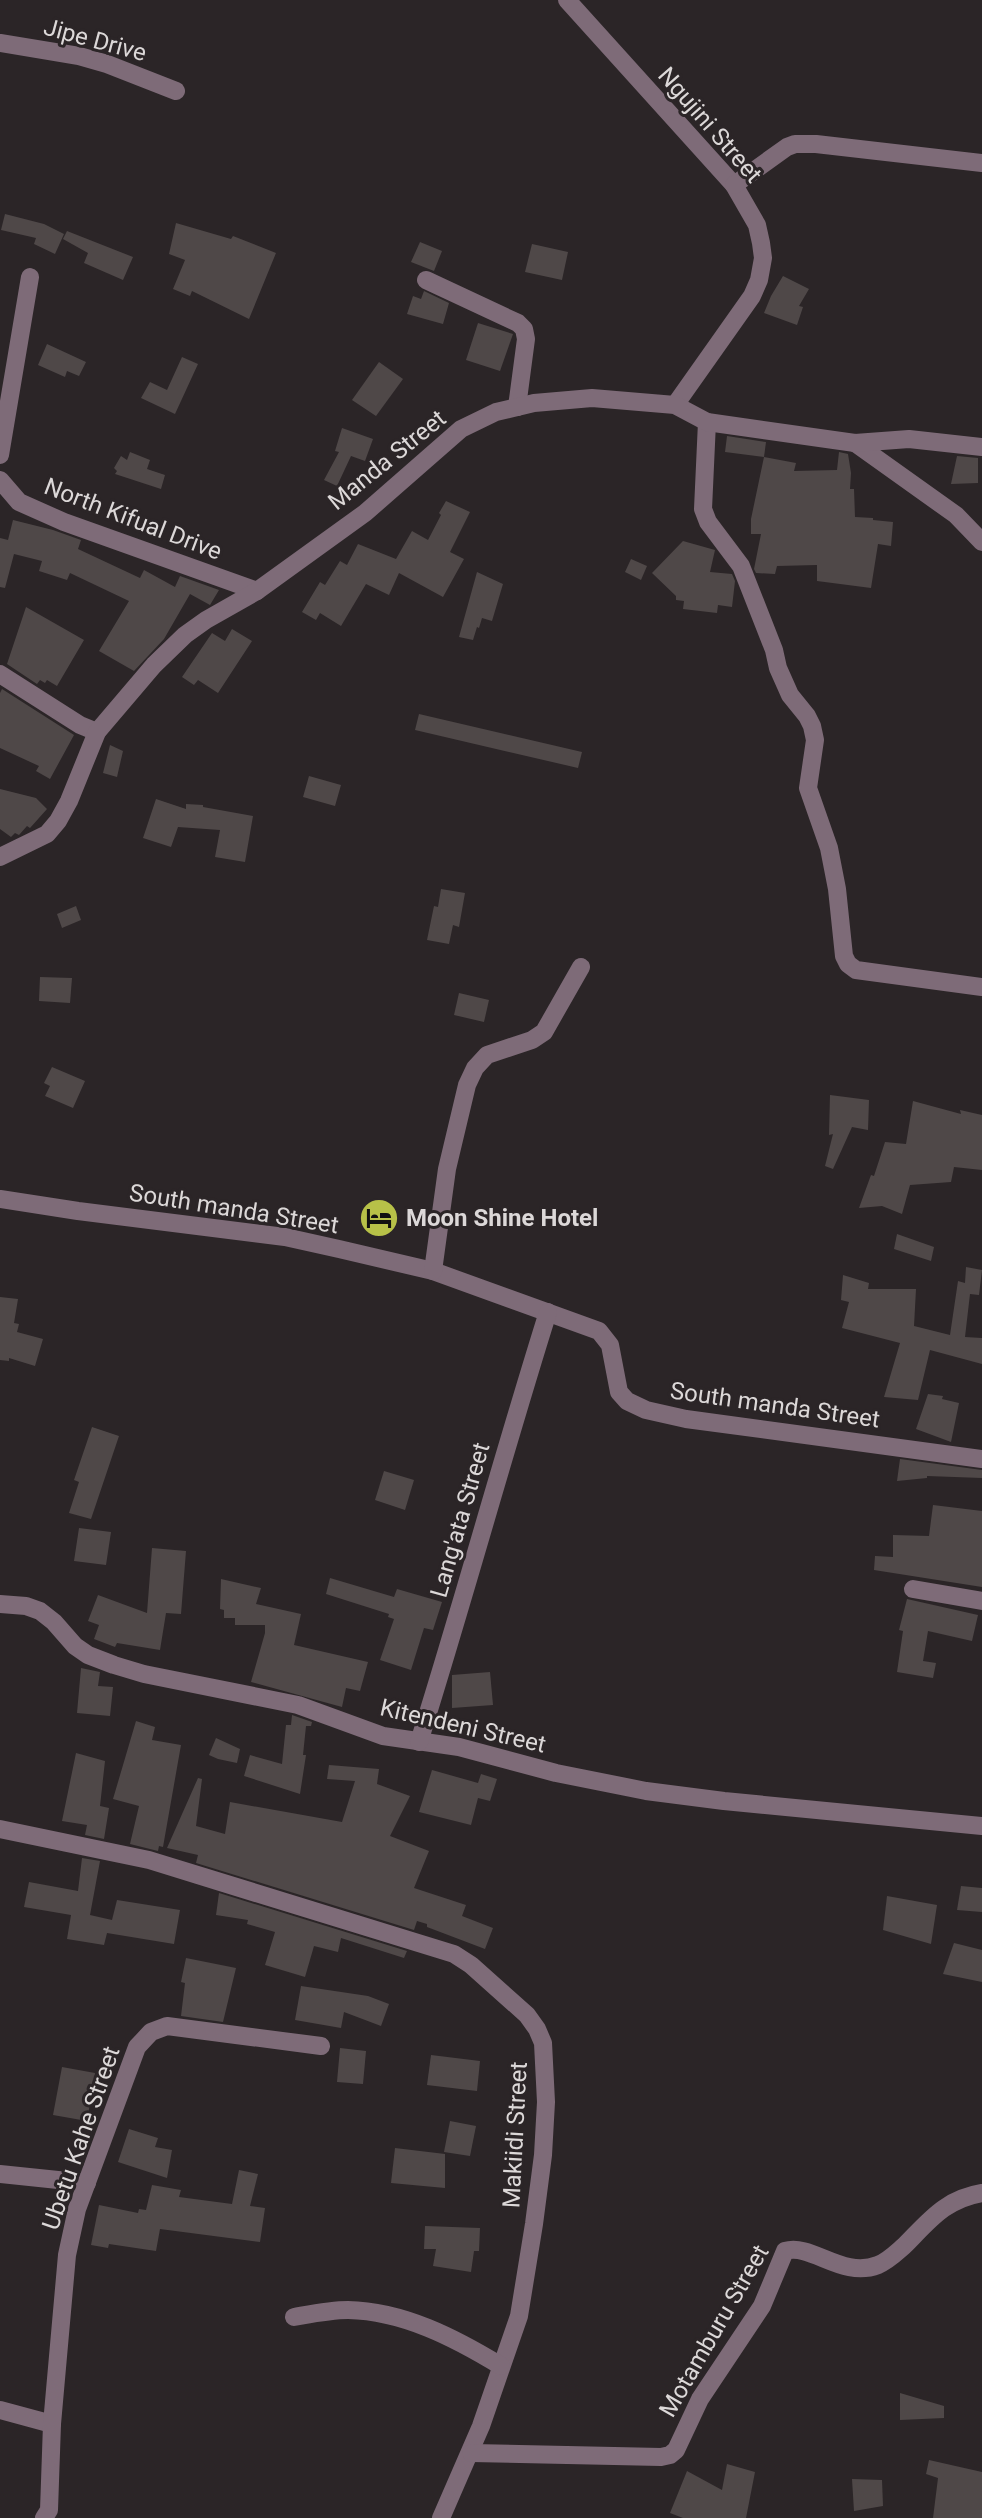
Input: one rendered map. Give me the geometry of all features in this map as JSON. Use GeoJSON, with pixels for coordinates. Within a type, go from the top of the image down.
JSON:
{"type":"FeatureCollection","features":[{"type":"Feature","properties":{"kind":"street","name":"Ngujini Street"},"geometry":{"type":"LineString","coordinates":[[567,0],[734,186],[757,225],[763,258],[759,280],[752,296],[675,405]]}},
{"type":"Feature","properties":{"kind":"street","name":"Jipe Drive"},"geometry":{"type":"LineString","coordinates":[[0,43],[79,56],[176,91]]}},
{"type":"Feature","properties":{"kind":"street"},"geometry":{"type":"LineString","coordinates":[[734,186],[795,144],[816,144],[982,163]]}},
{"type":"Feature","properties":{"kind":"street"},"geometry":{"type":"LineString","coordinates":[[0,455],[30,277]]}},
{"type":"Feature","properties":{"kind":"street"},"geometry":{"type":"LineString","coordinates":[[426,280],[518,323],[524,329],[526,339],[517,407]]}},
{"type":"Feature","properties":{"kind":"street","name":"Manda Street"},"geometry":{"type":"LineString","coordinates":[[0,857],[47,834],[58,821],[97,732],[154,664],[185,635],[257,591],[365,513],[461,429],[496,412],[534,403],[592,398],[675,405],[706,422],[855,443],[909,439],[982,447]]}},
{"type":"Feature","properties":{"kind":"street"},"geometry":{"type":"LineString","coordinates":[[706,422],[704,509],[708,522],[741,566],[774,650],[778,668],[790,695],[812,726],[815,740],[808,788],[830,848],[844,956],[848,964],[856,970],[982,986]]}},
{"type":"Feature","properties":{"kind":"street"},"geometry":{"type":"LineString","coordinates":[[855,443],[956,515],[982,542]]}},
{"type":"Feature","properties":{"kind":"street","name":"North Kifual Drive"},"geometry":{"type":"LineString","coordinates":[[0,480],[19,502],[64,522],[257,591]]}},
{"type":"Feature","properties":{"kind":"street"},"geometry":{"type":"LineString","coordinates":[[0,674],[80,725],[97,732]]}},
{"type":"Feature","properties":{"kind":"street"},"geometry":{"type":"LineString","coordinates":[[433,1271],[447,1169],[467,1085],[475,1068],[487,1055],[531,1040],[544,1032],[581,967]]}},
{"type":"Feature","properties":{"kind":"street","name":"South manda Street"},"geometry":{"type":"LineString","coordinates":[[0,1199],[285,1237],[433,1271],[593,1328],[605,1336],[610,1345],[619,1392],[627,1401],[646,1410],[686,1419],[982,1459]]}},
{"type":"Feature","properties":{"kind":"street","name":"Lang'ata Street"},"geometry":{"type":"LineString","coordinates":[[419,1742],[462,1606],[521,1396],[548,1312]]}},
{"type":"Feature","properties":{"kind":"street"},"geometry":{"type":"LineString","coordinates":[[913,1589],[982,1601]]}},
{"type":"Feature","properties":{"kind":"street","name":"Kitendeni Street"},"geometry":{"type":"LineString","coordinates":[[0,1604],[26,1606],[40,1611],[54,1622],[75,1646],[88,1655],[114,1665],[144,1674],[298,1705],[383,1737],[459,1747],[556,1773],[646,1791],[982,1826]]}},
{"type":"Feature","properties":{"kind":"street","name":"Makiidi Street"},"geometry":{"type":"LineString","coordinates":[[0,1829],[149,1860],[454,1954],[471,1965],[527,2015],[537,2029],[544,2043],[546,2102],[528,2275],[519,2316],[471,2453],[441,2518]]}},
{"type":"Feature","properties":{"kind":"street","name":"Ubetu Kahe Street"},"geometry":{"type":"LineString","coordinates":[[52,2517],[52,2424],[67,2255],[77,2209],[137,2047],[152,2032],[167,2026],[321,2046]]}},
{"type":"Feature","properties":{"kind":"street"},"geometry":{"type":"LineString","coordinates":[[0,2174],[87,2183]]}},
{"type":"Feature","properties":{"kind":"street","name":"Motamburu Street"},"geometry":{"type":"LineString","coordinates":[[471,2453],[670,2455],[676,2450],[700,2399],[762,2306],[785,2251],[794,2249],[806,2252],[843,2267],[877,2266],[889,2259],[946,2205],[968,2195],[982,2193]]}},
{"type":"Feature","properties":{"kind":"street"},"geometry":{"type":"LineString","coordinates":[[294,2318],[348,2310],[378,2314],[426,2327],[465,2344],[501,2366]]}},
{"type":"Feature","properties":{"kind":"street"},"geometry":{"type":"LineString","coordinates":[[0,2410],[52,2424]]}},
{"type":"Feature","properties":{"kind":"building"},"geometry":{"type":"Polygon","coordinates":[[[5,214],[44,224],[64,234],[55,254],[34,244],[36,238],[1,230],[5,214]]]}},
{"type":"Feature","properties":{"kind":"building"},"geometry":{"type":"Polygon","coordinates":[[[176,223],[231,239],[233,236],[276,253],[249,319],[192,291],[190,296],[173,289],[185,260],[169,254],[176,223]]]}},
{"type":"Feature","properties":{"kind":"building"},"geometry":{"type":"Polygon","coordinates":[[[67,231],[133,257],[123,280],[84,263],[88,253],[63,239],[67,231]]]}},
{"type":"Feature","properties":{"kind":"building"},"geometry":{"type":"Polygon","coordinates":[[[420,242],[442,251],[434,271],[411,262],[420,242]]]}},
{"type":"Feature","properties":{"kind":"building"},"geometry":{"type":"Polygon","coordinates":[[[532,244],[568,252],[562,280],[525,272],[532,244]]]}},
{"type":"Feature","properties":{"kind":"building"},"geometry":{"type":"Polygon","coordinates":[[[783,276],[809,289],[799,306],[803,307],[797,325],[764,313],[783,276]]]}},
{"type":"Feature","properties":{"kind":"building"},"geometry":{"type":"Polygon","coordinates":[[[424,291],[449,303],[443,324],[407,314],[413,296],[421,299],[424,291]]]}},
{"type":"Feature","properties":{"kind":"building"},"geometry":{"type":"Polygon","coordinates":[[[478,323],[513,334],[500,371],[466,360],[478,323]]]}},
{"type":"Feature","properties":{"kind":"building"},"geometry":{"type":"Polygon","coordinates":[[[47,344],[86,362],[79,376],[67,371],[65,377],[38,365],[47,344]]]}},
{"type":"Feature","properties":{"kind":"building"},"geometry":{"type":"Polygon","coordinates":[[[182,357],[198,364],[175,414],[141,398],[150,382],[167,390],[182,357]]]}},
{"type":"Feature","properties":{"kind":"building"},"geometry":{"type":"Polygon","coordinates":[[[379,362],[403,379],[376,416],[352,400],[379,362]]]}},
{"type":"Feature","properties":{"kind":"building"},"geometry":{"type":"Polygon","coordinates":[[[342,428],[373,439],[365,461],[351,456],[337,486],[324,480],[339,452],[335,451],[342,428]]]}},
{"type":"Feature","properties":{"kind":"building"},"geometry":{"type":"Polygon","coordinates":[[[727,436],[766,442],[764,457],[725,452],[727,436]]]}},
{"type":"Feature","properties":{"kind":"building"},"geometry":{"type":"Polygon","coordinates":[[[130,452],[150,460],[147,469],[165,475],[161,489],[115,474],[117,471],[114,468],[121,456],[127,460],[130,452]]]}},
{"type":"Feature","properties":{"kind":"building"},"geometry":{"type":"Polygon","coordinates":[[[839,452],[848,454],[855,517],[893,522],[891,546],[878,544],[871,588],[817,581],[817,565],[777,566],[775,574],[756,573],[754,569],[761,534],[751,534],[751,519],[764,457],[796,463],[794,471],[837,470],[839,452]]]}},
{"type":"Feature","properties":{"kind":"building"},"geometry":{"type":"Polygon","coordinates":[[[957,456],[978,458],[978,483],[951,484],[957,456]]]}},
{"type":"Feature","properties":{"kind":"building"},"geometry":{"type":"Polygon","coordinates":[[[446,501],[470,512],[450,552],[464,559],[443,597],[399,573],[389,595],[366,584],[341,626],[320,613],[316,620],[302,612],[320,582],[325,585],[340,561],[347,565],[358,544],[396,559],[412,531],[428,540],[446,501]]]}},
{"type":"Feature","properties":{"kind":"building"},"geometry":{"type":"Polygon","coordinates":[[[13,520],[81,540],[78,549],[140,578],[144,570],[175,587],[180,576],[219,590],[210,605],[190,594],[164,639],[134,671],[99,651],[129,601],[70,573],[67,580],[39,571],[42,561],[14,554],[5,588],[0,587],[0,538],[8,540],[13,520]]]}},
{"type":"Feature","properties":{"kind":"building"},"geometry":{"type":"Polygon","coordinates":[[[683,541],[715,550],[710,572],[732,574],[735,581],[732,607],[718,605],[717,613],[683,609],[684,601],[676,600],[676,596],[652,573],[683,541]]]}},
{"type":"Feature","properties":{"kind":"building"},"geometry":{"type":"Polygon","coordinates":[[[631,559],[647,566],[641,580],[625,572],[631,559]]]}},
{"type":"Feature","properties":{"kind":"building"},"geometry":{"type":"Polygon","coordinates":[[[477,572],[503,584],[492,621],[482,618],[473,640],[459,637],[477,572]]]}},
{"type":"Feature","properties":{"kind":"building"},"geometry":{"type":"Polygon","coordinates":[[[26,607],[84,640],[57,686],[47,680],[45,683],[40,680],[37,684],[7,664],[26,607]]]}},
{"type":"Feature","properties":{"kind":"building"},"geometry":{"type":"Polygon","coordinates":[[[232,629],[252,641],[218,693],[198,680],[194,685],[182,677],[212,633],[225,641],[232,629]]]}},
{"type":"Feature","properties":{"kind":"building"},"geometry":{"type":"Polygon","coordinates":[[[2,689],[74,735],[50,779],[36,771],[39,766],[0,748],[2,689]]]}},
{"type":"Feature","properties":{"kind":"building"},"geometry":{"type":"Polygon","coordinates":[[[419,714],[582,752],[578,768],[415,730],[419,714]]]}},
{"type":"Feature","properties":{"kind":"building"},"geometry":{"type":"Polygon","coordinates":[[[110,745],[123,751],[117,777],[103,773],[110,745]]]}},
{"type":"Feature","properties":{"kind":"building"},"geometry":{"type":"Polygon","coordinates":[[[309,776],[341,785],[335,806],[303,797],[309,776]]]}},
{"type":"Feature","properties":{"kind":"building"},"geometry":{"type":"Polygon","coordinates":[[[0,789],[36,798],[47,809],[30,828],[27,826],[19,835],[15,833],[11,837],[0,829],[0,789]]]}},
{"type":"Feature","properties":{"kind":"building"},"geometry":{"type":"Polygon","coordinates":[[[156,799],[186,809],[186,804],[203,805],[253,816],[245,862],[215,857],[220,830],[178,827],[171,847],[143,838],[156,799]]]}},
{"type":"Feature","properties":{"kind":"building"},"geometry":{"type":"Polygon","coordinates":[[[441,889],[465,893],[459,927],[453,925],[449,944],[427,940],[434,906],[438,907],[441,889]]]}},
{"type":"Feature","properties":{"kind":"building"},"geometry":{"type":"Polygon","coordinates":[[[76,906],[81,920],[62,928],[57,914],[76,906]]]}},
{"type":"Feature","properties":{"kind":"building"},"geometry":{"type":"Polygon","coordinates":[[[40,977],[72,978],[70,1003],[39,1001],[40,977]]]}},
{"type":"Feature","properties":{"kind":"building"},"geometry":{"type":"Polygon","coordinates":[[[459,993],[489,1000],[484,1022],[454,1015],[459,993]]]}},
{"type":"Feature","properties":{"kind":"building"},"geometry":{"type":"Polygon","coordinates":[[[52,1067],[85,1081],[73,1108],[45,1096],[50,1086],[44,1083],[52,1067]]]}},
{"type":"Feature","properties":{"kind":"building"},"geometry":{"type":"Polygon","coordinates":[[[830,1095],[869,1100],[868,1130],[852,1127],[833,1169],[825,1166],[833,1134],[829,1135],[830,1095]]]}},
{"type":"Feature","properties":{"kind":"building"},"geometry":{"type":"Polygon","coordinates":[[[913,1101],[961,1114],[960,1110],[982,1115],[982,1170],[954,1167],[951,1182],[910,1185],[902,1214],[882,1206],[859,1208],[871,1175],[874,1176],[885,1142],[906,1144],[913,1101]]]}},
{"type":"Feature","properties":{"kind":"building"},"geometry":{"type":"Polygon","coordinates":[[[897,1234],[934,1247],[931,1261],[894,1249],[897,1234]]]}},
{"type":"Feature","properties":{"kind":"building"},"geometry":{"type":"Polygon","coordinates":[[[966,1267],[982,1270],[979,1295],[970,1294],[965,1337],[982,1338],[982,1364],[930,1350],[918,1400],[884,1397],[900,1343],[842,1328],[849,1302],[841,1300],[843,1275],[869,1283],[868,1289],[916,1289],[914,1326],[950,1335],[958,1281],[965,1283],[966,1267]]]}},
{"type":"Feature","properties":{"kind":"building"},"geometry":{"type":"Polygon","coordinates":[[[0,1297],[18,1299],[14,1323],[19,1324],[17,1332],[43,1339],[35,1366],[9,1358],[9,1361],[0,1360],[0,1297]]]}},
{"type":"Feature","properties":{"kind":"building"},"geometry":{"type":"Polygon","coordinates":[[[928,1394],[943,1396],[942,1399],[959,1403],[951,1442],[916,1429],[928,1394]]]}},
{"type":"Feature","properties":{"kind":"building"},"geometry":{"type":"Polygon","coordinates":[[[92,1427],[119,1436],[91,1519],[69,1513],[79,1482],[74,1480],[92,1427]]]}},
{"type":"Feature","properties":{"kind":"building"},"geometry":{"type":"Polygon","coordinates":[[[900,1459],[982,1470],[982,1478],[927,1476],[897,1481],[900,1459]]]}},
{"type":"Feature","properties":{"kind":"building"},"geometry":{"type":"Polygon","coordinates":[[[384,1471],[414,1480],[405,1510],[375,1500],[384,1471]]]}},
{"type":"Feature","properties":{"kind":"building"},"geometry":{"type":"Polygon","coordinates":[[[933,1505],[982,1511],[982,1587],[874,1570],[875,1556],[893,1557],[893,1535],[929,1536],[933,1505]]]}},
{"type":"Feature","properties":{"kind":"building"},"geometry":{"type":"Polygon","coordinates":[[[79,1528],[111,1532],[106,1565],[74,1561],[79,1528]]]}},
{"type":"Feature","properties":{"kind":"building"},"geometry":{"type":"Polygon","coordinates":[[[152,1548],[186,1551],[181,1614],[166,1613],[160,1650],[117,1643],[115,1647],[94,1639],[99,1625],[88,1621],[98,1595],[147,1613],[152,1548]]]}},
{"type":"Feature","properties":{"kind":"building"},"geometry":{"type":"Polygon","coordinates":[[[330,1578],[394,1597],[397,1589],[442,1602],[433,1630],[424,1628],[411,1670],[380,1660],[394,1619],[388,1617],[389,1614],[326,1594],[330,1578]]]}},
{"type":"Feature","properties":{"kind":"building"},"geometry":{"type":"Polygon","coordinates":[[[221,1579],[261,1588],[256,1604],[301,1614],[294,1645],[368,1662],[360,1691],[346,1688],[342,1707],[251,1682],[265,1625],[235,1625],[235,1618],[224,1618],[224,1610],[220,1609],[221,1579]]]}},
{"type":"Feature","properties":{"kind":"building"},"geometry":{"type":"Polygon","coordinates":[[[907,1599],[978,1615],[972,1641],[928,1631],[923,1661],[936,1663],[933,1678],[897,1672],[903,1631],[899,1630],[907,1599]]]}},
{"type":"Feature","properties":{"kind":"building"},"geometry":{"type":"Polygon","coordinates":[[[81,1668],[100,1672],[98,1686],[113,1687],[110,1716],[77,1713],[81,1668]]]}},
{"type":"Feature","properties":{"kind":"building"},"geometry":{"type":"Polygon","coordinates":[[[490,1672],[493,1705],[452,1708],[452,1675],[490,1672]]]}},
{"type":"Feature","properties":{"kind":"building"},"geometry":{"type":"Polygon","coordinates":[[[292,1715],[312,1722],[311,1726],[306,1726],[303,1755],[306,1755],[300,1794],[244,1776],[250,1755],[282,1764],[286,1725],[291,1725],[292,1715]]]}},
{"type":"Feature","properties":{"kind":"building"},"geometry":{"type":"Polygon","coordinates":[[[136,1721],[155,1727],[152,1740],[181,1745],[163,1847],[159,1846],[158,1851],[130,1844],[139,1806],[113,1799],[136,1721]]]}},
{"type":"Feature","properties":{"kind":"building"},"geometry":{"type":"Polygon","coordinates":[[[216,1738],[240,1749],[237,1763],[209,1755],[216,1738]]]}},
{"type":"Feature","properties":{"kind":"building"},"geometry":{"type":"Polygon","coordinates":[[[76,1753],[105,1761],[100,1806],[109,1808],[104,1839],[85,1835],[87,1825],[62,1821],[76,1753]]]}},
{"type":"Feature","properties":{"kind":"building"},"geometry":{"type":"Polygon","coordinates":[[[329,1765],[379,1769],[377,1784],[410,1796],[390,1836],[429,1851],[414,1888],[466,1905],[462,1916],[493,1928],[485,1949],[427,1927],[427,1924],[417,1921],[414,1930],[196,1863],[198,1855],[167,1848],[198,1778],[202,1779],[196,1826],[225,1834],[230,1802],[342,1822],[355,1781],[327,1779],[329,1765]]]}},
{"type":"Feature","properties":{"kind":"building"},"geometry":{"type":"Polygon","coordinates":[[[432,1770],[478,1783],[481,1774],[497,1779],[490,1801],[478,1798],[471,1825],[419,1812],[432,1770]]]}},
{"type":"Feature","properties":{"kind":"building"},"geometry":{"type":"Polygon","coordinates":[[[82,1858],[100,1861],[90,1915],[112,1920],[117,1900],[180,1910],[174,1944],[107,1933],[104,1945],[67,1939],[71,1915],[24,1907],[29,1882],[78,1891],[82,1858]]]}},
{"type":"Feature","properties":{"kind":"building"},"geometry":{"type":"Polygon","coordinates":[[[961,1886],[982,1888],[982,1912],[957,1910],[961,1886]]]}},
{"type":"Feature","properties":{"kind":"building"},"geometry":{"type":"Polygon","coordinates":[[[219,1893],[407,1951],[404,1958],[341,1938],[338,1952],[314,1946],[305,1977],[265,1965],[275,1932],[247,1924],[248,1920],[216,1915],[219,1893]]]}},
{"type":"Feature","properties":{"kind":"building"},"geometry":{"type":"Polygon","coordinates":[[[887,1896],[937,1905],[931,1944],[883,1930],[887,1896]]]}},
{"type":"Feature","properties":{"kind":"building"},"geometry":{"type":"Polygon","coordinates":[[[954,1943],[982,1950],[982,1982],[943,1974],[954,1943]]]}},
{"type":"Feature","properties":{"kind":"building"},"geometry":{"type":"Polygon","coordinates":[[[186,1958],[236,1968],[223,2022],[181,2016],[185,1983],[181,1982],[186,1958]]]}},
{"type":"Feature","properties":{"kind":"building"},"geometry":{"type":"Polygon","coordinates":[[[301,1986],[368,1996],[389,2004],[381,2026],[344,2012],[341,2028],[295,2020],[301,1986]]]}},
{"type":"Feature","properties":{"kind":"building"},"geometry":{"type":"Polygon","coordinates":[[[340,2048],[366,2051],[363,2084],[337,2082],[340,2048]]]}},
{"type":"Feature","properties":{"kind":"building"},"geometry":{"type":"Polygon","coordinates":[[[431,2055],[480,2061],[477,2091],[427,2085],[431,2055]]]}},
{"type":"Feature","properties":{"kind":"building"},"geometry":{"type":"Polygon","coordinates":[[[62,2067],[95,2073],[87,2121],[53,2115],[62,2067]]]}},
{"type":"Feature","properties":{"kind":"building"},"geometry":{"type":"Polygon","coordinates":[[[450,2121],[476,2126],[470,2156],[444,2152],[450,2121]]]}},
{"type":"Feature","properties":{"kind":"building"},"geometry":{"type":"Polygon","coordinates":[[[129,2129],[158,2138],[155,2147],[172,2150],[167,2178],[118,2162],[129,2129]]]}},
{"type":"Feature","properties":{"kind":"building"},"geometry":{"type":"Polygon","coordinates":[[[395,2148],[445,2154],[445,2188],[391,2183],[395,2148]]]}},
{"type":"Feature","properties":{"kind":"building"},"geometry":{"type":"Polygon","coordinates":[[[239,2170],[258,2174],[250,2206],[265,2208],[260,2242],[160,2229],[156,2251],[109,2244],[108,2248],[91,2245],[99,2205],[138,2213],[139,2209],[146,2210],[152,2185],[181,2190],[179,2197],[232,2204],[239,2170]]]}},
{"type":"Feature","properties":{"kind":"building"},"geometry":{"type":"Polygon","coordinates":[[[425,2226],[480,2228],[479,2251],[474,2251],[471,2272],[433,2266],[436,2249],[424,2249],[425,2226]]]}},
{"type":"Feature","properties":{"kind":"building"},"geometry":{"type":"Polygon","coordinates":[[[900,2393],[944,2406],[944,2418],[900,2420],[900,2393]]]}},
{"type":"Feature","properties":{"kind":"building"},"geometry":{"type":"Polygon","coordinates":[[[929,2460],[982,2472],[982,2518],[933,2518],[938,2478],[926,2474],[929,2460]]]}},
{"type":"Feature","properties":{"kind":"building"},"geometry":{"type":"Polygon","coordinates":[[[727,2464],[755,2472],[746,2518],[683,2518],[670,2513],[687,2471],[722,2490],[727,2464]]]}},
{"type":"Feature","properties":{"kind":"building"},"geometry":{"type":"Polygon","coordinates":[[[852,2479],[882,2480],[883,2506],[854,2511],[852,2479]]]}},
{"type":"Feature","properties":{"kind":"place","name":"Moon Shine Hotel"},"geometry":{"type":"Point","coordinates":[379,1218]}}]}
